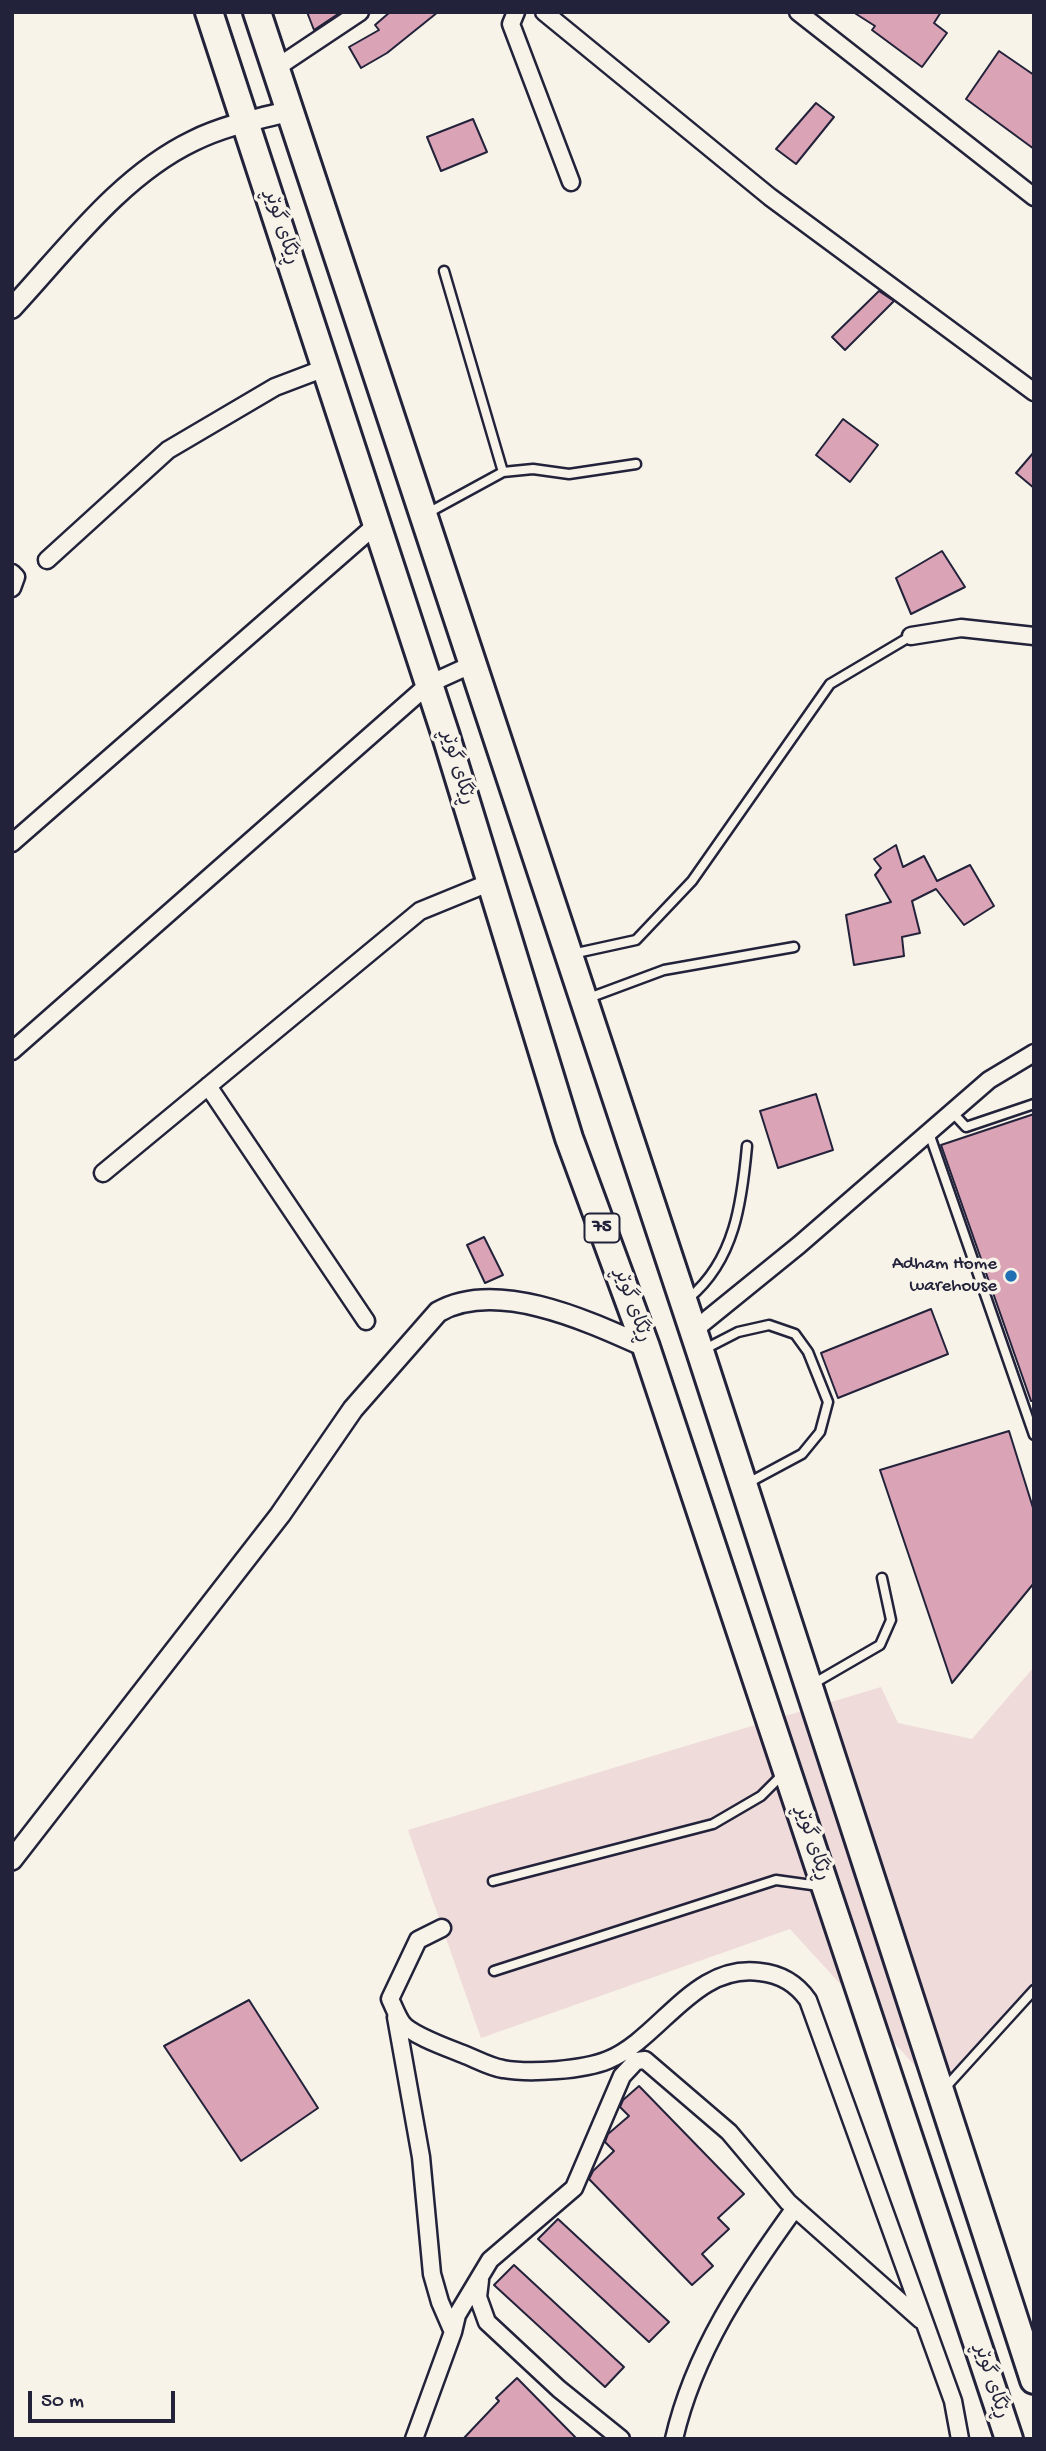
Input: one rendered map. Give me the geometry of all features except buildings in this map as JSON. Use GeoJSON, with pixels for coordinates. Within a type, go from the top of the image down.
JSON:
{"type":"FeatureCollection","features":[{"type":"Feature","properties":{"kind":"highway","name":"ڕێگای گوێڕ"},"geometry":{"type":"LineString","coordinates":[[209,12],[429,684],[569,1139],[646,1347],[1009,2439]]}},
{"type":"Feature","properties":{"kind":"highway"},"geometry":{"type":"LineString","coordinates":[[257,12],[684,1301],[1034,2380]]}},
{"type":"Feature","properties":{"kind":"street"},"geometry":{"type":"LineString","coordinates":[[276,68],[360,12]]}},
{"type":"Feature","properties":{"kind":"street"},"geometry":{"type":"LineString","coordinates":[[516,12],[511,24],[571,182]]}},
{"type":"Feature","properties":{"kind":"street"},"geometry":{"type":"LineString","coordinates":[[544,12],[771,197],[1034,392]]}},
{"type":"Feature","properties":{"kind":"street"},"geometry":{"type":"LineString","coordinates":[[798,12],[1034,197]]}},
{"type":"Feature","properties":{"kind":"street"},"geometry":{"type":"LineString","coordinates":[[12,308],[97,216],[145,171],[192,141],[245,121],[290,111]]}},
{"type":"Feature","properties":{"kind":"street"},"geometry":{"type":"LineString","coordinates":[[47,560],[168,450],[275,387],[325,368]]}},
{"type":"Feature","properties":{"kind":"street"},"geometry":{"type":"LineString","coordinates":[[12,843],[377,524]]}},
{"type":"Feature","properties":{"kind":"street"},"geometry":{"type":"LineString","coordinates":[[12,573],[16,577],[12,588]]}},
{"type":"Feature","properties":{"kind":"street"},"geometry":{"type":"LineString","coordinates":[[911,636],[961,628],[1034,636]]}},
{"type":"Feature","properties":{"kind":"street"},"geometry":{"type":"LineString","coordinates":[[12,1051],[429,684],[473,664]]}},
{"type":"Feature","properties":{"kind":"street"},"geometry":{"type":"LineString","coordinates":[[103,1173],[420,911],[491,882]]}},
{"type":"Feature","properties":{"kind":"street"},"geometry":{"type":"LineString","coordinates":[[697,1341],[928,1130],[989,1080],[1034,1053]]}},
{"type":"Feature","properties":{"kind":"street"},"geometry":{"type":"LineString","coordinates":[[208,1086],[366,1321]]}},
{"type":"Feature","properties":{"kind":"street"},"geometry":{"type":"LineString","coordinates":[[12,1860],[280,1515],[353,1409],[438,1312],[456,1302],[472,1299],[516,1303],[572,1317],[646,1347]]}},
{"type":"Feature","properties":{"kind":"street"},"geometry":{"type":"LineString","coordinates":[[442,1928],[418,1940],[390,1999],[403,2025],[439,2044],[502,2069],[535,2071],[607,2061],[644,2040],[666,2014],[693,1993],[737,1971],[774,1973],[788,1980],[808,2000],[922,2322],[953,2401],[960,2439]]}},
{"type":"Feature","properties":{"kind":"street"},"geometry":{"type":"LineString","coordinates":[[395,2008],[421,2157],[432,2274],[453,2332]]}},
{"type":"Feature","properties":{"kind":"street"},"geometry":{"type":"LineString","coordinates":[[414,2439],[457,2315],[490,2260],[574,2188],[622,2076],[636,2061],[645,2060],[729,2132],[795,2208],[922,2322]]}},
{"type":"Feature","properties":{"kind":"street"},"geometry":{"type":"LineString","coordinates":[[674,2439],[699,2358],[716,2326],[795,2208]]}},
{"type":"Feature","properties":{"kind":"street"},"geometry":{"type":"LineString","coordinates":[[481,2276],[478,2297],[487,2322],[559,2389],[621,2439]]}},
{"type":"Feature","properties":{"kind":"lane"},"geometry":{"type":"LineString","coordinates":[[444,271],[503,472]]}},
{"type":"Feature","properties":{"kind":"lane"},"geometry":{"type":"LineString","coordinates":[[423,516],[503,472],[533,469],[569,474],[636,464]]}},
{"type":"Feature","properties":{"kind":"lane"},"geometry":{"type":"LineString","coordinates":[[569,955],[636,940],[692,881],[830,684],[911,636]]}},
{"type":"Feature","properties":{"kind":"lane"},"geometry":{"type":"LineString","coordinates":[[583,1000],[664,970],[794,947]]}},
{"type":"Feature","properties":{"kind":"lane"},"geometry":{"type":"LineString","coordinates":[[951,1111],[966,1127],[1034,1104]]}},
{"type":"Feature","properties":{"kind":"lane"},"geometry":{"type":"LineString","coordinates":[[928,1130],[1034,1435]]}},
{"type":"Feature","properties":{"kind":"lane"},"geometry":{"type":"LineString","coordinates":[[684,1301],[706,1284],[724,1254],[741,1208],[747,1146]]}},
{"type":"Feature","properties":{"kind":"lane"},"geometry":{"type":"LineString","coordinates":[[697,1341],[769,1325],[795,1334],[808,1352],[828,1402],[820,1432],[802,1454],[744,1485]]}},
{"type":"Feature","properties":{"kind":"lane"},"geometry":{"type":"LineString","coordinates":[[809,1687],[880,1645],[891,1620],[882,1578]]}},
{"type":"Feature","properties":{"kind":"lane"},"geometry":{"type":"LineString","coordinates":[[493,1881],[713,1824],[761,1796],[787,1770]]}},
{"type":"Feature","properties":{"kind":"lane"},"geometry":{"type":"LineString","coordinates":[[494,1971],[776,1880],[825,1887]]}},
{"type":"Feature","properties":{"kind":"lane"},"geometry":{"type":"LineString","coordinates":[[940,2093],[1034,1990]]}},
{"type":"Feature","properties":{"kind":"shaded area"},"geometry":{"type":"Polygon","coordinates":[[[1034,1667],[1034,1990],[940,2093],[790,1929],[481,2038],[408,1830],[881,1687],[898,1723],[972,1739],[1034,1667]]]}},
{"type":"Feature","properties":{"kind":"place","name":"Adham Home warehouse"},"geometry":{"type":"Point","coordinates":[1011,1276]}}]}
